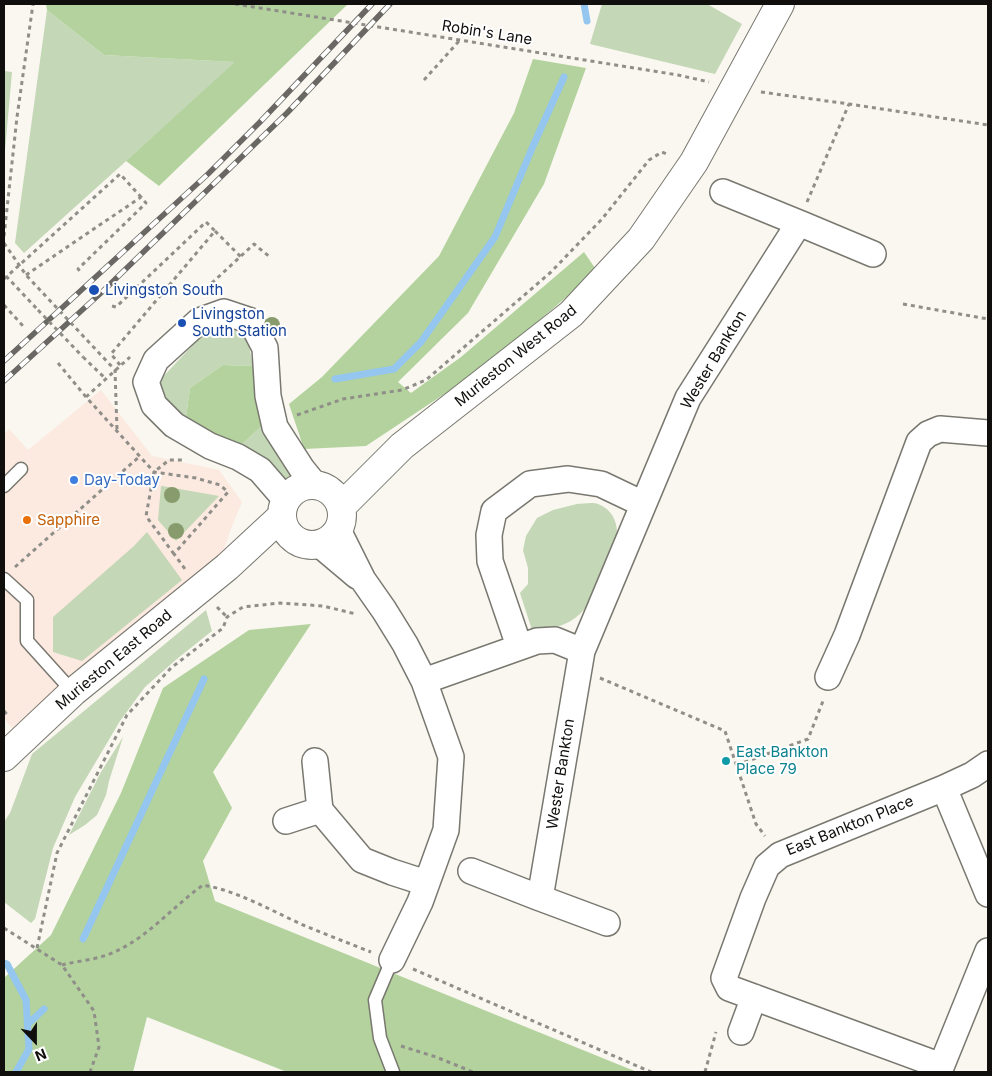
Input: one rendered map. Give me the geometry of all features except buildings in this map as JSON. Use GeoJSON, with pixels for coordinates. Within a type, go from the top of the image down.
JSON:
{"type":"FeatureCollection","features":[{"type":"Feature","properties":{"kind":"street","name":"Murieston West Road"},"geometry":{"type":"LineString","coordinates":[[286,518],[292,493],[307,485],[328,511],[402,446],[571,314],[641,239],[694,162],[780,4]]}},
{"type":"Feature","properties":{"kind":"street"},"geometry":{"type":"LineString","coordinates":[[723,192],[873,254]]}},
{"type":"Feature","properties":{"kind":"street","name":"Wester Bankton"},"geometry":{"type":"LineString","coordinates":[[540,898],[580,660],[688,398],[799,223]]}},
{"type":"Feature","properties":{"kind":"street"},"geometry":{"type":"LineString","coordinates":[[328,511],[309,545],[299,542],[260,470],[238,457],[210,446],[174,425],[154,405],[146,382],[156,360],[199,321],[224,312],[251,322],[265,348],[268,396],[275,427],[328,511],[363,580],[405,644],[424,681],[451,757],[446,830],[420,902],[392,960]]}},
{"type":"Feature","properties":{"kind":"street"},"geometry":{"type":"LineString","coordinates":[[828,676],[855,637],[919,442],[928,434],[940,429],[988,433]]}},
{"type":"Feature","properties":{"kind":"street"},"geometry":{"type":"LineString","coordinates":[[519,646],[490,561],[489,535],[494,511],[530,484],[568,479],[602,484],[643,504]]}},
{"type":"Feature","properties":{"kind":"street","name":"Murieston East Road"},"geometry":{"type":"LineString","coordinates":[[4,757],[73,692],[286,518]]}},
{"type":"Feature","properties":{"kind":"street"},"geometry":{"type":"LineString","coordinates":[[424,681],[537,641],[555,640],[580,660]]}},
{"type":"Feature","properties":{"kind":"street"},"geometry":{"type":"LineString","coordinates":[[315,761],[320,810],[362,860],[426,883]]}},
{"type":"Feature","properties":{"kind":"street","name":"East Bankton Place"},"geometry":{"type":"LineString","coordinates":[[988,764],[972,775],[944,788],[780,855],[767,866],[753,898],[724,978],[729,988],[940,1069],[988,951]]}},
{"type":"Feature","properties":{"kind":"street"},"geometry":{"type":"LineString","coordinates":[[944,788],[988,894]]}},
{"type":"Feature","properties":{"kind":"street"},"geometry":{"type":"LineString","coordinates":[[286,821],[320,810]]}},
{"type":"Feature","properties":{"kind":"street"},"geometry":{"type":"LineString","coordinates":[[471,870],[607,923]]}},
{"type":"Feature","properties":{"kind":"street"},"geometry":{"type":"LineString","coordinates":[[741,1032],[754,998]]}},
{"type":"Feature","properties":{"kind":"lane"},"geometry":{"type":"LineString","coordinates":[[4,486],[21,469]]}},
{"type":"Feature","properties":{"kind":"lane"},"geometry":{"type":"LineString","coordinates":[[7,574],[27,600],[28,641],[73,692]]}},
{"type":"Feature","properties":{"kind":"lane"},"geometry":{"type":"LineString","coordinates":[[392,960],[375,1000],[380,1040],[393,1072]]}},
{"type":"Feature","properties":{"kind":"path"},"geometry":{"type":"LineString","coordinates":[[4,236],[17,117],[33,4]]}},
{"type":"Feature","properties":{"kind":"path","name":"Robin's Lane"},"geometry":{"type":"LineString","coordinates":[[236,4],[678,75],[734,89],[988,125]]}},
{"type":"Feature","properties":{"kind":"path"},"geometry":{"type":"LineString","coordinates":[[424,80],[461,40]]}},
{"type":"Feature","properties":{"kind":"path"},"geometry":{"type":"LineString","coordinates":[[799,223],[849,104]]}},
{"type":"Feature","properties":{"kind":"path"},"geometry":{"type":"LineString","coordinates":[[275,427],[284,420],[343,399],[402,390],[426,380],[551,272],[602,219],[649,160],[662,152],[694,162]]}},
{"type":"Feature","properties":{"kind":"path"},"geometry":{"type":"LineString","coordinates":[[82,272],[78,268],[146,204],[120,174],[5,278],[24,294],[106,378]]}},
{"type":"Feature","properties":{"kind":"path"},"geometry":{"type":"LineString","coordinates":[[26,275],[141,197]]}},
{"type":"Feature","properties":{"kind":"path"},"geometry":{"type":"LineString","coordinates":[[112,306],[116,308],[206,222],[241,257],[254,244],[270,257]]}},
{"type":"Feature","properties":{"kind":"path"},"geometry":{"type":"LineString","coordinates":[[120,365],[110,354],[215,231]]}},
{"type":"Feature","properties":{"kind":"path"},"geometry":{"type":"LineString","coordinates":[[4,243],[26,275],[115,370],[117,430]]}},
{"type":"Feature","properties":{"kind":"path"},"geometry":{"type":"LineString","coordinates":[[903,304],[988,319]]}},
{"type":"Feature","properties":{"kind":"path"},"geometry":{"type":"LineString","coordinates":[[4,306],[23,326]]}},
{"type":"Feature","properties":{"kind":"path"},"geometry":{"type":"LineString","coordinates":[[58,363],[154,472],[196,478],[220,485],[228,492],[174,554]]}},
{"type":"Feature","properties":{"kind":"path"},"geometry":{"type":"LineString","coordinates":[[7,574],[140,456]]}},
{"type":"Feature","properties":{"kind":"path"},"geometry":{"type":"LineString","coordinates":[[187,460],[169,460],[154,472],[146,516],[189,573]]}},
{"type":"Feature","properties":{"kind":"path"},"geometry":{"type":"LineString","coordinates":[[214,602],[227,617]]}},
{"type":"Feature","properties":{"kind":"path"},"geometry":{"type":"LineString","coordinates":[[37,948],[57,853],[127,715],[171,668],[223,628],[227,617],[243,607],[280,603],[323,606],[361,616],[384,610]]}},
{"type":"Feature","properties":{"kind":"path"},"geometry":{"type":"LineString","coordinates":[[580,660],[725,731],[756,824],[780,855]]}},
{"type":"Feature","properties":{"kind":"path"},"geometry":{"type":"LineString","coordinates":[[737,764],[808,738],[830,683],[828,676]]}},
{"type":"Feature","properties":{"kind":"path"},"geometry":{"type":"LineString","coordinates":[[62,965],[107,955],[129,944],[164,919],[184,899],[203,885],[249,899],[302,924],[392,960],[652,1072]]}},
{"type":"Feature","properties":{"kind":"path"},"geometry":{"type":"LineString","coordinates":[[4,928],[62,965],[94,1011],[99,1047],[90,1072]]}},
{"type":"Feature","properties":{"kind":"path"},"geometry":{"type":"LineString","coordinates":[[380,1040],[436,1057],[473,1072]]}},
{"type":"Feature","properties":{"kind":"shaded area"},"geometry":{"type":"Polygon","coordinates":[[[101,390],[152,456],[219,470],[242,502],[220,561],[13,729],[4,718],[4,434],[9,429],[28,450],[101,390]]]}},
{"type":"Feature","properties":{"kind":"green space"},"geometry":{"type":"Polygon","coordinates":[[[46,4],[348,4],[159,186],[126,161],[235,62],[104,55],[47,10],[46,4]]]}},
{"type":"Feature","properties":{"kind":"green space"},"geometry":{"type":"Polygon","coordinates":[[[602,4],[707,4],[742,24],[715,74],[590,44],[602,4]]]}},
{"type":"Feature","properties":{"kind":"green space"},"geometry":{"type":"Polygon","coordinates":[[[47,10],[104,55],[236,62],[24,253],[15,243],[47,10]]]}},
{"type":"Feature","properties":{"kind":"green space"},"geometry":{"type":"Polygon","coordinates":[[[533,59],[586,68],[544,184],[468,313],[398,382],[411,393],[461,357],[584,252],[597,271],[482,369],[366,446],[304,449],[289,404],[322,377],[439,256],[514,113],[533,59]]]}},
{"type":"Feature","properties":{"kind":"green space"},"geometry":{"type":"Polygon","coordinates":[[[4,71],[12,72],[4,162],[4,71]]]}},
{"type":"Feature","properties":{"kind":"green space"},"geometry":{"type":"Polygon","coordinates":[[[229,326],[248,340],[253,366],[223,365],[190,388],[186,417],[169,402],[159,381],[206,331],[229,326]]]}},
{"type":"Feature","properties":{"kind":"green space"},"geometry":{"type":"Polygon","coordinates":[[[223,365],[253,366],[266,422],[240,446],[212,434],[186,417],[190,388],[223,365]]]}},
{"type":"Feature","properties":{"kind":"green space"},"geometry":{"type":"Polygon","coordinates":[[[266,422],[296,472],[282,483],[240,446],[266,422]]]}},
{"type":"Feature","properties":{"kind":"green space"},"geometry":{"type":"Polygon","coordinates":[[[161,486],[219,496],[176,541],[158,520],[161,486]]]}},
{"type":"Feature","properties":{"kind":"green space"},"geometry":{"type":"Polygon","coordinates":[[[596,503],[603,506],[614,519],[617,533],[597,588],[586,607],[570,621],[533,633],[520,593],[528,584],[528,568],[523,550],[526,536],[537,518],[553,510],[577,504],[596,503]]]}},
{"type":"Feature","properties":{"kind":"green space"},"geometry":{"type":"Polygon","coordinates":[[[147,532],[182,580],[82,661],[53,652],[53,617],[134,546],[147,532]]]}},
{"type":"Feature","properties":{"kind":"green space"},"geometry":{"type":"Polygon","coordinates":[[[206,610],[212,631],[145,687],[120,721],[75,797],[53,848],[35,919],[31,923],[4,902],[4,822],[10,813],[32,754],[206,610]]]}},
{"type":"Feature","properties":{"kind":"green space"},"geometry":{"type":"Polygon","coordinates":[[[311,624],[213,772],[232,808],[203,861],[215,901],[637,1072],[287,1072],[147,1017],[133,1072],[4,1072],[4,978],[51,935],[121,793],[163,688],[249,630],[311,624]]]}},
{"type":"Feature","properties":{"kind":"green space"},"geometry":{"type":"Polygon","coordinates":[[[123,737],[106,795],[97,815],[69,835],[101,772],[123,737]]]}},
{"type":"Feature","properties":{"kind":"waterway"},"geometry":{"type":"LineString","coordinates":[[584,4],[587,21]]}},
{"type":"Feature","properties":{"kind":"waterway"},"geometry":{"type":"LineString","coordinates":[[335,379],[394,369],[421,342],[495,237],[564,77]]}},
{"type":"Feature","properties":{"kind":"waterway"},"geometry":{"type":"LineString","coordinates":[[83,939],[204,679]]}},
{"type":"Feature","properties":{"kind":"waterway"},"geometry":{"type":"LineString","coordinates":[[4,963],[7,964],[26,1000],[29,1049],[16,1072]]}},
{"type":"Feature","properties":{"kind":"waterway"},"geometry":{"type":"LineString","coordinates":[[28,1024],[44,1009]]}},
{"type":"Feature","properties":{"kind":"railway"},"geometry":{"type":"LineString","coordinates":[[4,361],[208,174],[372,4]]}},
{"type":"Feature","properties":{"kind":"railway"},"geometry":{"type":"LineString","coordinates":[[4,381],[102,292],[287,113],[390,4]]}},
{"type":"Feature","properties":{"kind":"place","name":"Livingston South"},"geometry":{"type":"Point","coordinates":[94,290]}},
{"type":"Feature","properties":{"kind":"place","name":"Livingston South Station"},"geometry":{"type":"Point","coordinates":[182,323]}},
{"type":"Feature","properties":{"kind":"place","name":"Day-Today"},"geometry":{"type":"Point","coordinates":[74,480]}},
{"type":"Feature","properties":{"kind":"place","name":"Sapphire"},"geometry":{"type":"Point","coordinates":[27,520]}},
{"type":"Feature","properties":{"kind":"place","name":"East Bankton Place 79"},"geometry":{"type":"Point","coordinates":[726,761]}}]}
